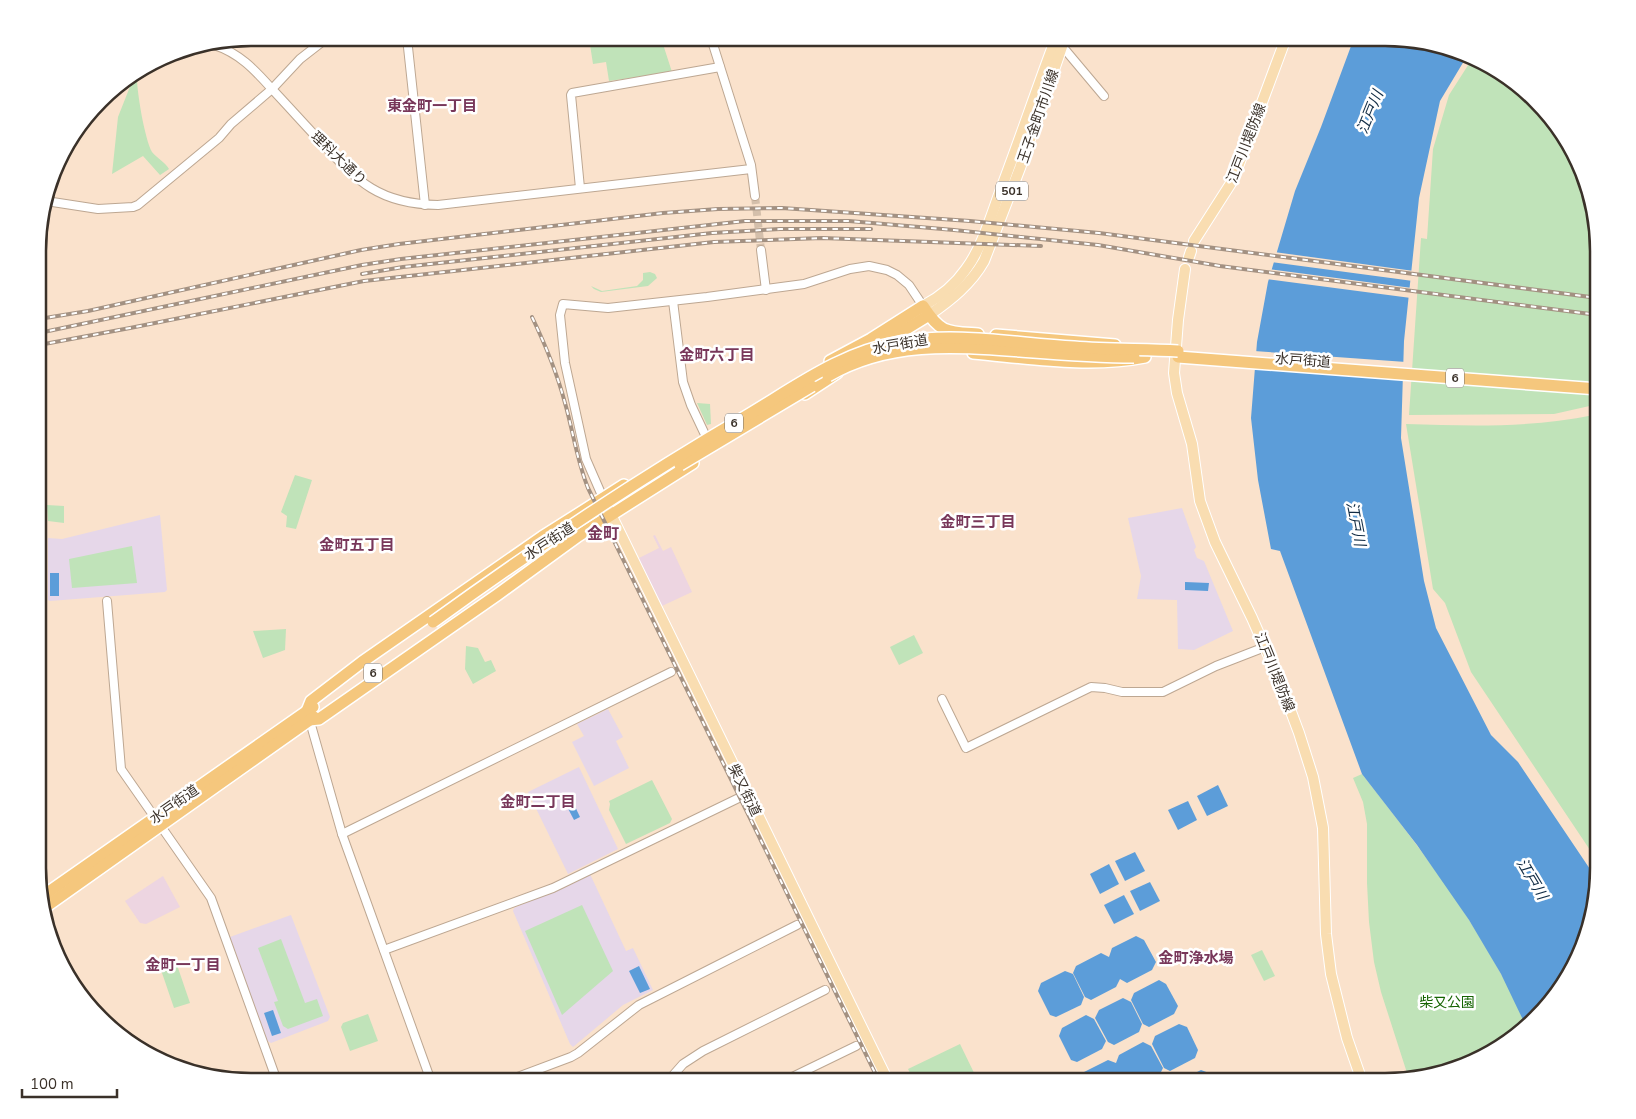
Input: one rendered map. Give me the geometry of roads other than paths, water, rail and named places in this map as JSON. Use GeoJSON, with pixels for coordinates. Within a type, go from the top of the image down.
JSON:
{"type":"FeatureCollection","features":[{"type":"Feature","properties":{"kind":"highway","name":"水戸街道"},"geometry":{"type":"LineString","coordinates":[[308,716],[311,701],[362,662],[502,564],[603,498],[705,435],[826,363],[897,323],[926,310]]}},
{"type":"Feature","properties":{"kind":"highway"},"geometry":{"type":"LineString","coordinates":[[836,374],[912,326],[926,310],[939,328],[949,332],[1108,344],[1128,349]]}},
{"type":"Feature","properties":{"kind":"highway"},"geometry":{"type":"LineString","coordinates":[[897,323],[906,323],[912,326],[920,340],[920,352]]}},
{"type":"Feature","properties":{"kind":"highway","name":"水戸街道"},"geometry":{"type":"LineString","coordinates":[[48,893],[158,821],[348,690],[435,625],[505,569],[725,428],[832,365],[857,353],[902,342],[945,338],[1590,381]]}},
{"type":"Feature","properties":{"kind":"highway","name":"水戸街道"},"geometry":{"type":"LineString","coordinates":[[435,625],[627,497],[836,372],[869,358],[902,350],[940,346],[1075,356],[1146,357],[1178,354]]}},
{"type":"Feature","properties":{"kind":"highway"},"geometry":{"type":"LineString","coordinates":[[836,374],[879,358],[920,352],[951,352],[1093,362],[1123,361],[1146,357]]}},
{"type":"Feature","properties":{"kind":"highway","name":"水戸街道"},"geometry":{"type":"LineString","coordinates":[[1204,355],[1590,388]]}},
{"type":"Feature","properties":{"kind":"highway","name":"水戸街道"},"geometry":{"type":"LineString","coordinates":[[308,716],[319,719],[611,514],[836,374]]}},
{"type":"Feature","properties":{"kind":"highway"},"geometry":{"type":"LineString","coordinates":[[513,557],[513,564],[520,574],[525,574]]}},
{"type":"Feature","properties":{"kind":"highway"},"geometry":{"type":"LineString","coordinates":[[502,564],[510,566],[517,576],[515,582]]}},
{"type":"Feature","properties":{"kind":"highway","name":"水戸街道"},"geometry":{"type":"LineString","coordinates":[[49,904],[158,821]]}},
{"type":"Feature","properties":{"kind":"main road","name":"王子金町市川線"},"geometry":{"type":"LineString","coordinates":[[926,310],[951,300],[969,283],[984,260],[1020,168],[1058,46]]}},
{"type":"Feature","properties":{"kind":"main road","name":"江戸川堤防線"},"geometry":{"type":"LineString","coordinates":[[1191,250],[1233,180],[1283,46]]}},
{"type":"Feature","properties":{"kind":"main road","name":"江戸川堤防線"},"geometry":{"type":"LineString","coordinates":[[1185,269],[1174,363],[1176,387],[1190,435],[1198,492],[1206,520],[1265,647],[1300,733],[1317,793],[1323,828],[1326,934],[1331,974],[1359,1073]]}},
{"type":"Feature","properties":{"kind":"main road","name":"柴又街道"},"geometry":{"type":"LineString","coordinates":[[603,498],[746,794],[884,1073]]}},
{"type":"Feature","properties":{"kind":"street"},"geometry":{"type":"LineString","coordinates":[[52,202],[98,208],[134,207],[219,138],[231,124],[272,89],[300,59],[317,46]]}},
{"type":"Feature","properties":{"kind":"street"},"geometry":{"type":"LineString","coordinates":[[408,46],[425,204]]}},
{"type":"Feature","properties":{"kind":"street"},"geometry":{"type":"LineString","coordinates":[[713,46],[752,169],[755,196]]}},
{"type":"Feature","properties":{"kind":"street"},"geometry":{"type":"LineString","coordinates":[[1065,46],[1104,96]]}},
{"type":"Feature","properties":{"kind":"street","name":"理科大通り"},"geometry":{"type":"LineString","coordinates":[[223,48],[246,62],[356,178],[366,186],[390,198],[414,204],[438,205],[752,169]]}},
{"type":"Feature","properties":{"kind":"street"},"geometry":{"type":"LineString","coordinates":[[580,188],[572,93],[720,67]]}},
{"type":"Feature","properties":{"kind":"street"},"geometry":{"type":"LineString","coordinates":[[761,250],[766,290]]}},
{"type":"Feature","properties":{"kind":"street"},"geometry":{"type":"LineString","coordinates":[[603,498],[586,459],[565,363],[560,315],[563,304],[608,308],[766,290],[804,284],[856,268],[875,267],[886,270],[903,279],[915,292],[926,310]]}},
{"type":"Feature","properties":{"kind":"street"},"geometry":{"type":"LineString","coordinates":[[673,301],[683,382],[690,405],[713,450]]}},
{"type":"Feature","properties":{"kind":"street"},"geometry":{"type":"LineString","coordinates":[[826,363],[836,374]]}},
{"type":"Feature","properties":{"kind":"street"},"geometry":{"type":"LineString","coordinates":[[107,601],[120,764],[211,898],[274,1073]]}},
{"type":"Feature","properties":{"kind":"street"},"geometry":{"type":"LineString","coordinates":[[942,699],[966,748],[1091,688],[1105,688],[1122,692],[1162,692],[1216,666],[1265,647]]}},
{"type":"Feature","properties":{"kind":"street"},"geometry":{"type":"LineString","coordinates":[[342,834],[671,672]]}},
{"type":"Feature","properties":{"kind":"street"},"geometry":{"type":"LineString","coordinates":[[308,716],[342,834],[428,1073]]}},
{"type":"Feature","properties":{"kind":"street"},"geometry":{"type":"LineString","coordinates":[[384,950],[553,888],[746,794]]}},
{"type":"Feature","properties":{"kind":"street"},"geometry":{"type":"LineString","coordinates":[[528,1073],[571,1057],[639,1005],[797,925]]}},
{"type":"Feature","properties":{"kind":"street"},"geometry":{"type":"LineString","coordinates":[[676,1073],[684,1064],[703,1051],[825,990]]}},
{"type":"Feature","properties":{"kind":"street"},"geometry":{"type":"LineString","coordinates":[[800,1073],[856,1046]]}},
{"type":"Feature","properties":{"kind":"water","name":"江戸川"},"geometry":{"type":"Polygon","coordinates":[[[1351,46],[1384,46],[1425,50],[1463,62],[1440,101],[1419,198],[1404,341],[1401,438],[1424,581],[1436,628],[1491,735],[1518,762],[1590,869],[1583,921],[1569,958],[1555,982],[1539,1003],[1523,1019],[1501,974],[1469,920],[1417,845],[1362,774],[1280,551],[1271,549],[1258,480],[1251,418],[1257,342],[1268,282],[1295,191],[1351,46]]]}},
{"type":"Feature","properties":{"kind":"water"},"geometry":{"type":"Polygon","coordinates":[[[50,573],[59,573],[59,596],[50,596],[50,573]]]}},
{"type":"Feature","properties":{"kind":"water"},"geometry":{"type":"Polygon","coordinates":[[[1185,582],[1209,583],[1208,591],[1185,590],[1185,582]]]}},
{"type":"Feature","properties":{"kind":"water"},"geometry":{"type":"Polygon","coordinates":[[[1218,785],[1228,806],[1207,816],[1197,796],[1218,785]]]}},
{"type":"Feature","properties":{"kind":"water"},"geometry":{"type":"Polygon","coordinates":[[[570,796],[580,817],[574,820],[563,799],[570,796]]]}},
{"type":"Feature","properties":{"kind":"water"},"geometry":{"type":"Polygon","coordinates":[[[1188,801],[1197,820],[1178,830],[1168,810],[1188,801]]]}},
{"type":"Feature","properties":{"kind":"water"},"geometry":{"type":"Polygon","coordinates":[[[1135,852],[1145,871],[1125,881],[1115,861],[1135,852]]]}},
{"type":"Feature","properties":{"kind":"water"},"geometry":{"type":"Polygon","coordinates":[[[1109,864],[1119,884],[1100,894],[1090,874],[1109,864]]]}},
{"type":"Feature","properties":{"kind":"water"},"geometry":{"type":"Polygon","coordinates":[[[1150,882],[1160,901],[1140,911],[1130,891],[1150,882]]]}},
{"type":"Feature","properties":{"kind":"water"},"geometry":{"type":"Polygon","coordinates":[[[1124,895],[1134,914],[1114,924],[1104,905],[1124,895]]]}},
{"type":"Feature","properties":{"kind":"water"},"geometry":{"type":"Polygon","coordinates":[[[1136,936],[1144,940],[1156,962],[1152,970],[1127,983],[1120,979],[1116,987],[1091,1000],[1085,997],[1073,973],[1076,966],[1101,953],[1109,957],[1112,948],[1136,936]]]}},
{"type":"Feature","properties":{"kind":"water"},"geometry":{"type":"Polygon","coordinates":[[[639,966],[650,989],[640,993],[629,971],[639,966]]]}},
{"type":"Feature","properties":{"kind":"water"},"geometry":{"type":"Polygon","coordinates":[[[1065,971],[1073,974],[1084,997],[1081,1005],[1056,1017],[1050,1015],[1038,991],[1041,983],[1065,971]]]}},
{"type":"Feature","properties":{"kind":"water"},"geometry":{"type":"Polygon","coordinates":[[[1159,980],[1166,984],[1178,1006],[1174,1014],[1149,1027],[1143,1024],[1131,1000],[1134,993],[1159,980]]]}},
{"type":"Feature","properties":{"kind":"water"},"geometry":{"type":"Polygon","coordinates":[[[1123,998],[1131,1002],[1142,1024],[1139,1032],[1114,1045],[1108,1042],[1095,1018],[1099,1010],[1123,998]]]}},
{"type":"Feature","properties":{"kind":"water"},"geometry":{"type":"Polygon","coordinates":[[[273,1010],[281,1033],[272,1036],[264,1013],[273,1010]]]}},
{"type":"Feature","properties":{"kind":"water"},"geometry":{"type":"Polygon","coordinates":[[[1086,1015],[1094,1019],[1106,1041],[1102,1049],[1077,1062],[1071,1060],[1059,1036],[1062,1028],[1086,1015]]]}},
{"type":"Feature","properties":{"kind":"water"},"geometry":{"type":"Polygon","coordinates":[[[1179,1024],[1187,1027],[1198,1050],[1195,1058],[1170,1071],[1164,1068],[1152,1044],[1155,1036],[1179,1024]]]}},
{"type":"Feature","properties":{"kind":"water"},"geometry":{"type":"Polygon","coordinates":[[[1143,1042],[1151,1046],[1163,1068],[1160,1073],[1084,1073],[1108,1060],[1116,1063],[1119,1055],[1143,1042]]]}},
{"type":"Feature","properties":{"kind":"water"},"geometry":{"type":"Polygon","coordinates":[[[1201,1070],[1209,1073],[1195,1073],[1201,1070]]]}},
{"type":"Feature","properties":{"kind":"tunnel"},"geometry":{"type":"LineString","coordinates":[[755,196],[761,250]]}},
{"type":"Feature","properties":{"kind":"railway"},"geometry":{"type":"LineString","coordinates":[[46,318],[88,311],[361,250],[399,244],[663,213],[718,209],[782,208],[970,221],[1099,233],[1590,297]]}},
{"type":"Feature","properties":{"kind":"railway"},"geometry":{"type":"LineString","coordinates":[[46,332],[362,265],[401,259],[745,221],[849,221],[1098,245],[1220,266],[1590,314]]}},
{"type":"Feature","properties":{"kind":"railway"},"geometry":{"type":"LineString","coordinates":[[362,274],[403,267],[712,233],[780,229],[871,229]]}},
{"type":"Feature","properties":{"kind":"railway"},"geometry":{"type":"LineString","coordinates":[[46,344],[364,281],[714,242],[822,238],[1041,246]]}},
{"type":"Feature","properties":{"kind":"railway"},"geometry":{"type":"LineString","coordinates":[[532,317],[558,381],[588,488],[875,1073]]}},
{"type":"Feature","properties":{"kind":"district","name":"東金町一丁目"},"geometry":{"type":"Point","coordinates":[432,106]}},
{"type":"Feature","properties":{"kind":"district","name":"金町六丁目"},"geometry":{"type":"Point","coordinates":[717,355]}},
{"type":"Feature","properties":{"kind":"district","name":"金町三丁目"},"geometry":{"type":"Point","coordinates":[978,522]}},
{"type":"Feature","properties":{"kind":"district","name":"金町"},"geometry":{"type":"Point","coordinates":[603,533]}},
{"type":"Feature","properties":{"kind":"district","name":"金町五丁目"},"geometry":{"type":"Point","coordinates":[357,545]}},
{"type":"Feature","properties":{"kind":"district","name":"金町二丁目"},"geometry":{"type":"Point","coordinates":[538,802]}},
{"type":"Feature","properties":{"kind":"district","name":"金町浄水場"},"geometry":{"type":"Point","coordinates":[1196,958]}},
{"type":"Feature","properties":{"kind":"district","name":"金町一丁目"},"geometry":{"type":"Point","coordinates":[183,965]}},
{"type":"Feature","properties":{"kind":"park label","name":"柴又公園"},"geometry":{"type":"Point","coordinates":[1447,1002]}}]}
